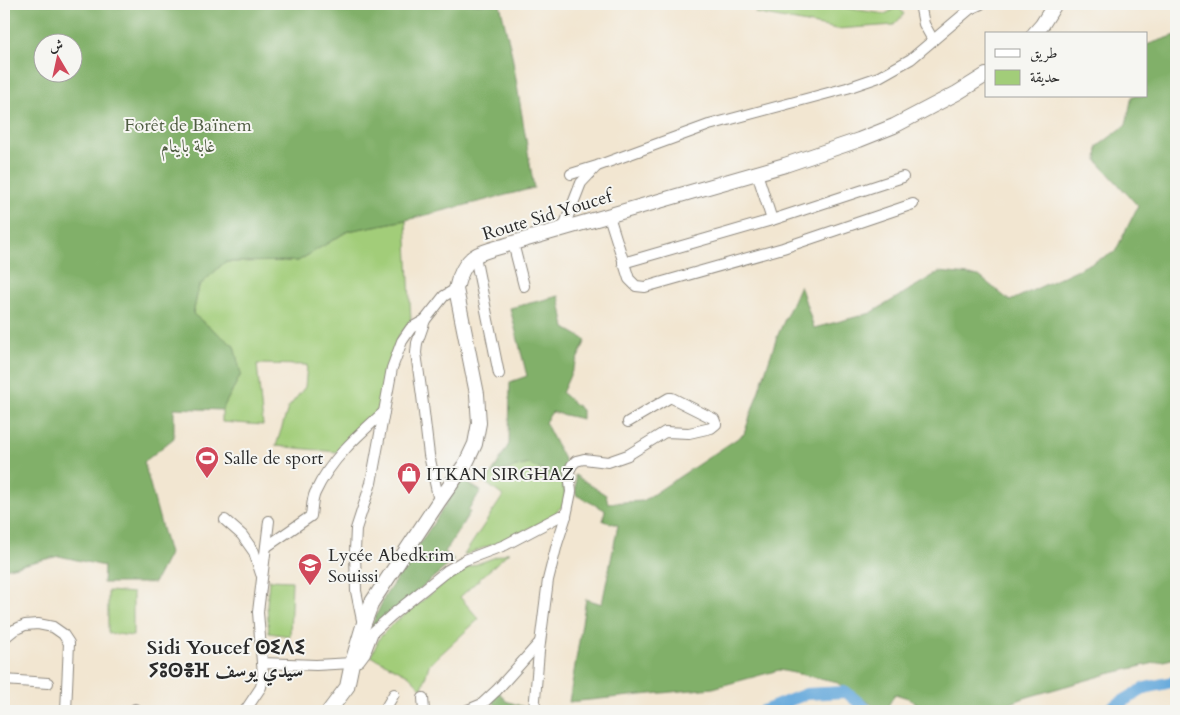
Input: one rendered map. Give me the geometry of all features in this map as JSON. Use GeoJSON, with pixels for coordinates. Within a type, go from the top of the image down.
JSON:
{"type":"FeatureCollection","features":[{"type":"Feature","properties":{"kind":"main road"},"geometry":{"type":"LineString","coordinates":[[1036,32],[1055,4]]}},
{"type":"Feature","properties":{"kind":"main road","name":"Route Sid Youcef"},"geometry":{"type":"LineString","coordinates":[[456,290],[464,269],[474,256],[785,165],[859,140],[894,126],[957,94],[985,76]]}},
{"type":"Feature","properties":{"kind":"main road"},"geometry":{"type":"LineString","coordinates":[[329,711],[346,688],[363,626],[372,602],[466,463],[475,444],[479,423],[477,394],[456,290]]}},
{"type":"Feature","properties":{"kind":"street"},"geometry":{"type":"LineString","coordinates":[[920,4],[924,24],[934,40]]}},
{"type":"Feature","properties":{"kind":"street"},"geometry":{"type":"LineString","coordinates":[[571,174],[709,125],[847,88],[879,77],[911,59],[970,9],[981,4]]}},
{"type":"Feature","properties":{"kind":"street"},"geometry":{"type":"LineString","coordinates":[[563,229],[581,183],[597,166]]}},
{"type":"Feature","properties":{"kind":"street"},"geometry":{"type":"LineString","coordinates":[[757,173],[772,220]]}},
{"type":"Feature","properties":{"kind":"street"},"geometry":{"type":"LineString","coordinates":[[623,263],[772,220],[903,177]]}},
{"type":"Feature","properties":{"kind":"street"},"geometry":{"type":"LineString","coordinates":[[609,216],[629,279],[636,286],[645,286],[783,248],[913,204]]}},
{"type":"Feature","properties":{"kind":"street"},"geometry":{"type":"LineString","coordinates":[[513,244],[524,286]]}},
{"type":"Feature","properties":{"kind":"street"},"geometry":{"type":"LineString","coordinates":[[474,256],[499,374]]}},
{"type":"Feature","properties":{"kind":"street"},"geometry":{"type":"LineString","coordinates":[[363,626],[356,591],[356,529],[371,483],[392,368],[402,340],[411,328],[424,320],[444,296],[456,290]]}},
{"type":"Feature","properties":{"kind":"street"},"geometry":{"type":"LineString","coordinates":[[424,320],[416,353],[429,455],[439,501]]}},
{"type":"Feature","properties":{"kind":"street"},"geometry":{"type":"LineString","coordinates":[[534,711],[548,580],[566,516],[571,492],[569,472],[572,465],[576,461],[584,459],[608,462],[628,455],[665,432],[688,433],[711,428],[716,424],[714,419],[672,398],[628,422]]}},
{"type":"Feature","properties":{"kind":"street"},"geometry":{"type":"LineString","coordinates":[[266,548],[311,516],[314,494],[332,464],[363,430],[384,412]]}},
{"type":"Feature","properties":{"kind":"street"},"geometry":{"type":"LineString","coordinates":[[262,663],[316,665],[358,661],[365,653],[373,632],[448,570],[465,560],[505,545],[560,516],[566,516]]}},
{"type":"Feature","properties":{"kind":"street"},"geometry":{"type":"LineString","coordinates":[[225,520],[242,535],[254,552],[262,580]]}},
{"type":"Feature","properties":{"kind":"street"},"geometry":{"type":"LineString","coordinates":[[245,711],[261,687],[263,675],[258,612],[269,521]]}},
{"type":"Feature","properties":{"kind":"street"},"geometry":{"type":"LineString","coordinates":[[4,638],[14,630],[25,625],[38,624],[53,628],[63,634],[69,643],[66,711]]}},
{"type":"Feature","properties":{"kind":"street"},"geometry":{"type":"LineString","coordinates":[[465,711],[482,704],[540,642]]}},
{"type":"Feature","properties":{"kind":"street"},"geometry":{"type":"LineString","coordinates":[[4,680],[48,683]]}},
{"type":"Feature","properties":{"kind":"street"},"geometry":{"type":"LineString","coordinates":[[384,711],[394,694]]}},
{"type":"Feature","properties":{"kind":"street"},"geometry":{"type":"LineString","coordinates":[[423,698],[424,711]]}},
{"type":"Feature","properties":{"kind":"street"},"geometry":{"type":"LineString","coordinates":[[133,711],[135,709],[139,711]]}},
{"type":"Feature","properties":{"kind":"green space","name":"Forêt de Baïnem غابة باينام"},"geometry":{"type":"Polygon","coordinates":[[[4,4],[500,4],[512,55],[534,188],[406,220],[348,231],[298,261],[225,262],[199,286],[193,314],[234,346],[241,374],[222,410],[174,408],[174,438],[144,462],[169,554],[154,583],[103,583],[104,566],[59,556],[4,569],[4,4]]]}},
{"type":"Feature","properties":{"kind":"green space"},"geometry":{"type":"Polygon","coordinates":[[[758,4],[818,4],[885,14],[898,7],[904,14],[894,25],[837,29],[755,13],[758,4]]]}},
{"type":"Feature","properties":{"kind":"green space"},"geometry":{"type":"Polygon","coordinates":[[[1176,35],[1176,658],[1108,674],[1024,698],[991,711],[926,711],[908,698],[895,694],[885,711],[882,711],[834,681],[779,670],[713,688],[569,702],[586,599],[602,604],[618,525],[603,521],[605,510],[576,495],[575,475],[606,495],[608,503],[643,501],[744,434],[777,337],[800,285],[814,328],[871,313],[939,272],[979,276],[1010,301],[1115,252],[1138,206],[1097,161],[1098,146],[1126,125],[1132,98],[1148,98],[1148,44],[1176,35]]]}},
{"type":"Feature","properties":{"kind":"green space"},"geometry":{"type":"Polygon","coordinates":[[[406,220],[411,322],[399,335],[387,369],[381,410],[357,430],[337,452],[276,446],[288,408],[305,387],[307,365],[257,364],[263,425],[222,422],[222,410],[241,374],[193,314],[199,286],[225,262],[298,261],[348,231],[406,220]]]}},
{"type":"Feature","properties":{"kind":"green space"},"geometry":{"type":"Polygon","coordinates":[[[559,296],[565,328],[586,340],[562,393],[582,410],[582,419],[552,412],[545,422],[570,471],[568,501],[560,479],[529,464],[492,473],[509,444],[510,382],[527,376],[510,308],[559,296]]]}},
{"type":"Feature","properties":{"kind":"green space"},"geometry":{"type":"Polygon","coordinates":[[[529,464],[560,479],[568,501],[557,511],[559,514],[505,540],[464,555],[503,496],[486,483],[492,473],[529,464]]]}},
{"type":"Feature","properties":{"kind":"green space"},"geometry":{"type":"Polygon","coordinates":[[[462,480],[481,491],[468,510],[470,512],[445,552],[454,560],[368,633],[385,596],[462,480]]]}},
{"type":"Feature","properties":{"kind":"green space"},"geometry":{"type":"Polygon","coordinates":[[[509,552],[460,597],[479,619],[429,665],[422,689],[408,675],[371,656],[380,637],[393,624],[461,570],[509,552]]]}},
{"type":"Feature","properties":{"kind":"green space"},"geometry":{"type":"Polygon","coordinates":[[[269,580],[292,581],[290,636],[269,633],[267,605],[269,580]]]}},
{"type":"Feature","properties":{"kind":"green space"},"geometry":{"type":"Polygon","coordinates":[[[108,591],[133,593],[133,636],[108,633],[108,591]]]}},
{"type":"Feature","properties":{"kind":"green space"},"geometry":{"type":"Polygon","coordinates":[[[498,691],[506,701],[530,709],[529,711],[498,711],[498,708],[490,699],[498,691]]]}},
{"type":"Feature","properties":{"kind":"waterway"},"geometry":{"type":"LineString","coordinates":[[1106,711],[1145,688],[1176,681]]}},
{"type":"Feature","properties":{"kind":"waterway"},"geometry":{"type":"LineString","coordinates":[[763,711],[806,694],[846,692],[866,711]]}},
{"type":"Feature","properties":{"kind":"place","name":"Salle de sport"},"geometry":{"type":"Point","coordinates":[207,479]}},
{"type":"Feature","properties":{"kind":"place","name":"ITKAN SIRGHAZ"},"geometry":{"type":"Point","coordinates":[409,495]}},
{"type":"Feature","properties":{"kind":"place","name":"Lycée Abedkrim Souissi"},"geometry":{"type":"Point","coordinates":[310,586]}},
{"type":"Feature","properties":{"kind":"district","name":"Sidi Youcef ⵙⵉⴷⵉ ⵢⵓⵙⴻⴼ سيدي يوسف"},"geometry":{"type":"Point","coordinates":[226,658]}}]}
